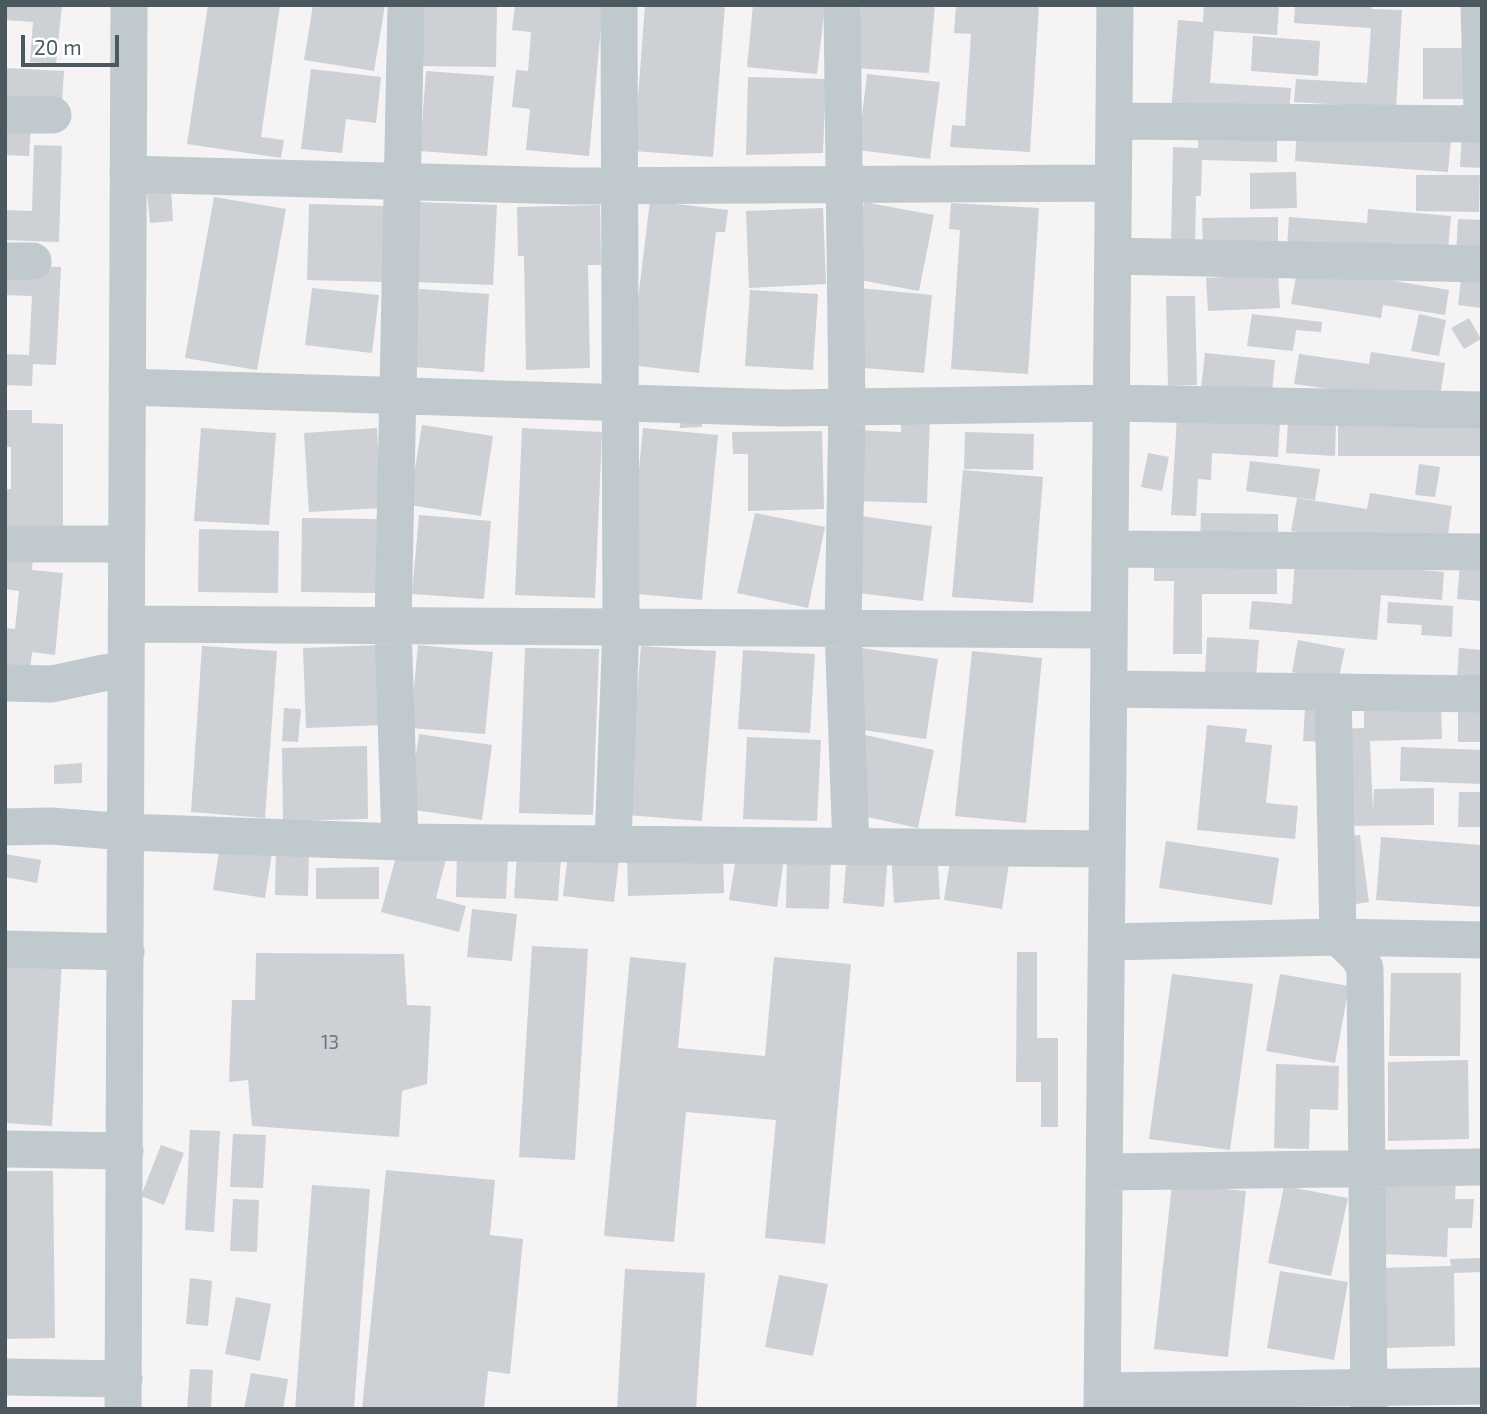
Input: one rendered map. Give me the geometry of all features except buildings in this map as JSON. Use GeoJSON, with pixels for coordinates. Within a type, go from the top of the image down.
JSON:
{"type":"FeatureCollection","features":[{"type":"Feature","properties":{"kind":"street"},"geometry":{"type":"LineString","coordinates":[[5,1377],[124,1394],[129,5]]}},
{"type":"Feature","properties":{"kind":"street"},"geometry":{"type":"LineString","coordinates":[[400,842],[393,625],[406,5]]}},
{"type":"Feature","properties":{"kind":"street"},"geometry":{"type":"LineString","coordinates":[[613,844],[621,627],[619,5]]}},
{"type":"Feature","properties":{"kind":"street"},"geometry":{"type":"LineString","coordinates":[[842,5],[847,407],[843,628],[851,847]]}},
{"type":"Feature","properties":{"kind":"street"},"geometry":{"type":"LineString","coordinates":[[1115,5],[1102,1400],[1369,1398],[1482,1386]]}},
{"type":"Feature","properties":{"kind":"street"},"geometry":{"type":"LineString","coordinates":[[1479,5],[1482,108]]}},
{"type":"Feature","properties":{"kind":"street"},"geometry":{"type":"LineString","coordinates":[[5,114],[53,115]]}},
{"type":"Feature","properties":{"kind":"street"},"geometry":{"type":"LineString","coordinates":[[1114,121],[1482,124]]}},
{"type":"Feature","properties":{"kind":"street"},"geometry":{"type":"LineString","coordinates":[[128,174],[621,186],[1113,183]]}},
{"type":"Feature","properties":{"kind":"street"},"geometry":{"type":"LineString","coordinates":[[1113,256],[1482,264]]}},
{"type":"Feature","properties":{"kind":"street"},"geometry":{"type":"LineString","coordinates":[[127,387],[784,408],[1112,402],[1482,410]]}},
{"type":"Feature","properties":{"kind":"street"},"geometry":{"type":"LineString","coordinates":[[5,544],[127,544]]}},
{"type":"Feature","properties":{"kind":"street"},"geometry":{"type":"LineString","coordinates":[[1110,549],[1482,552]]}},
{"type":"Feature","properties":{"kind":"street"},"geometry":{"type":"LineString","coordinates":[[126,624],[1110,630]]}},
{"type":"Feature","properties":{"kind":"street"},"geometry":{"type":"LineString","coordinates":[[5,683],[52,684],[126,671]]}},
{"type":"Feature","properties":{"kind":"street"},"geometry":{"type":"LineString","coordinates":[[1109,689],[1482,694]]}},
{"type":"Feature","properties":{"kind":"street"},"geometry":{"type":"LineString","coordinates":[[1333,692],[1338,937],[1358,956],[1366,968],[1369,1398]]}},
{"type":"Feature","properties":{"kind":"street"},"geometry":{"type":"LineString","coordinates":[[5,827],[51,826],[127,832],[400,842],[1107,849]]}},
{"type":"Feature","properties":{"kind":"street"},"geometry":{"type":"LineString","coordinates":[[1107,942],[1338,937],[1482,940]]}},
{"type":"Feature","properties":{"kind":"street"},"geometry":{"type":"LineString","coordinates":[[5,949],[126,952]]}},
{"type":"Feature","properties":{"kind":"street"},"geometry":{"type":"LineString","coordinates":[[5,1149],[125,1151]]}},
{"type":"Feature","properties":{"kind":"street"},"geometry":{"type":"LineString","coordinates":[[1105,1172],[1482,1167]]}}]}
